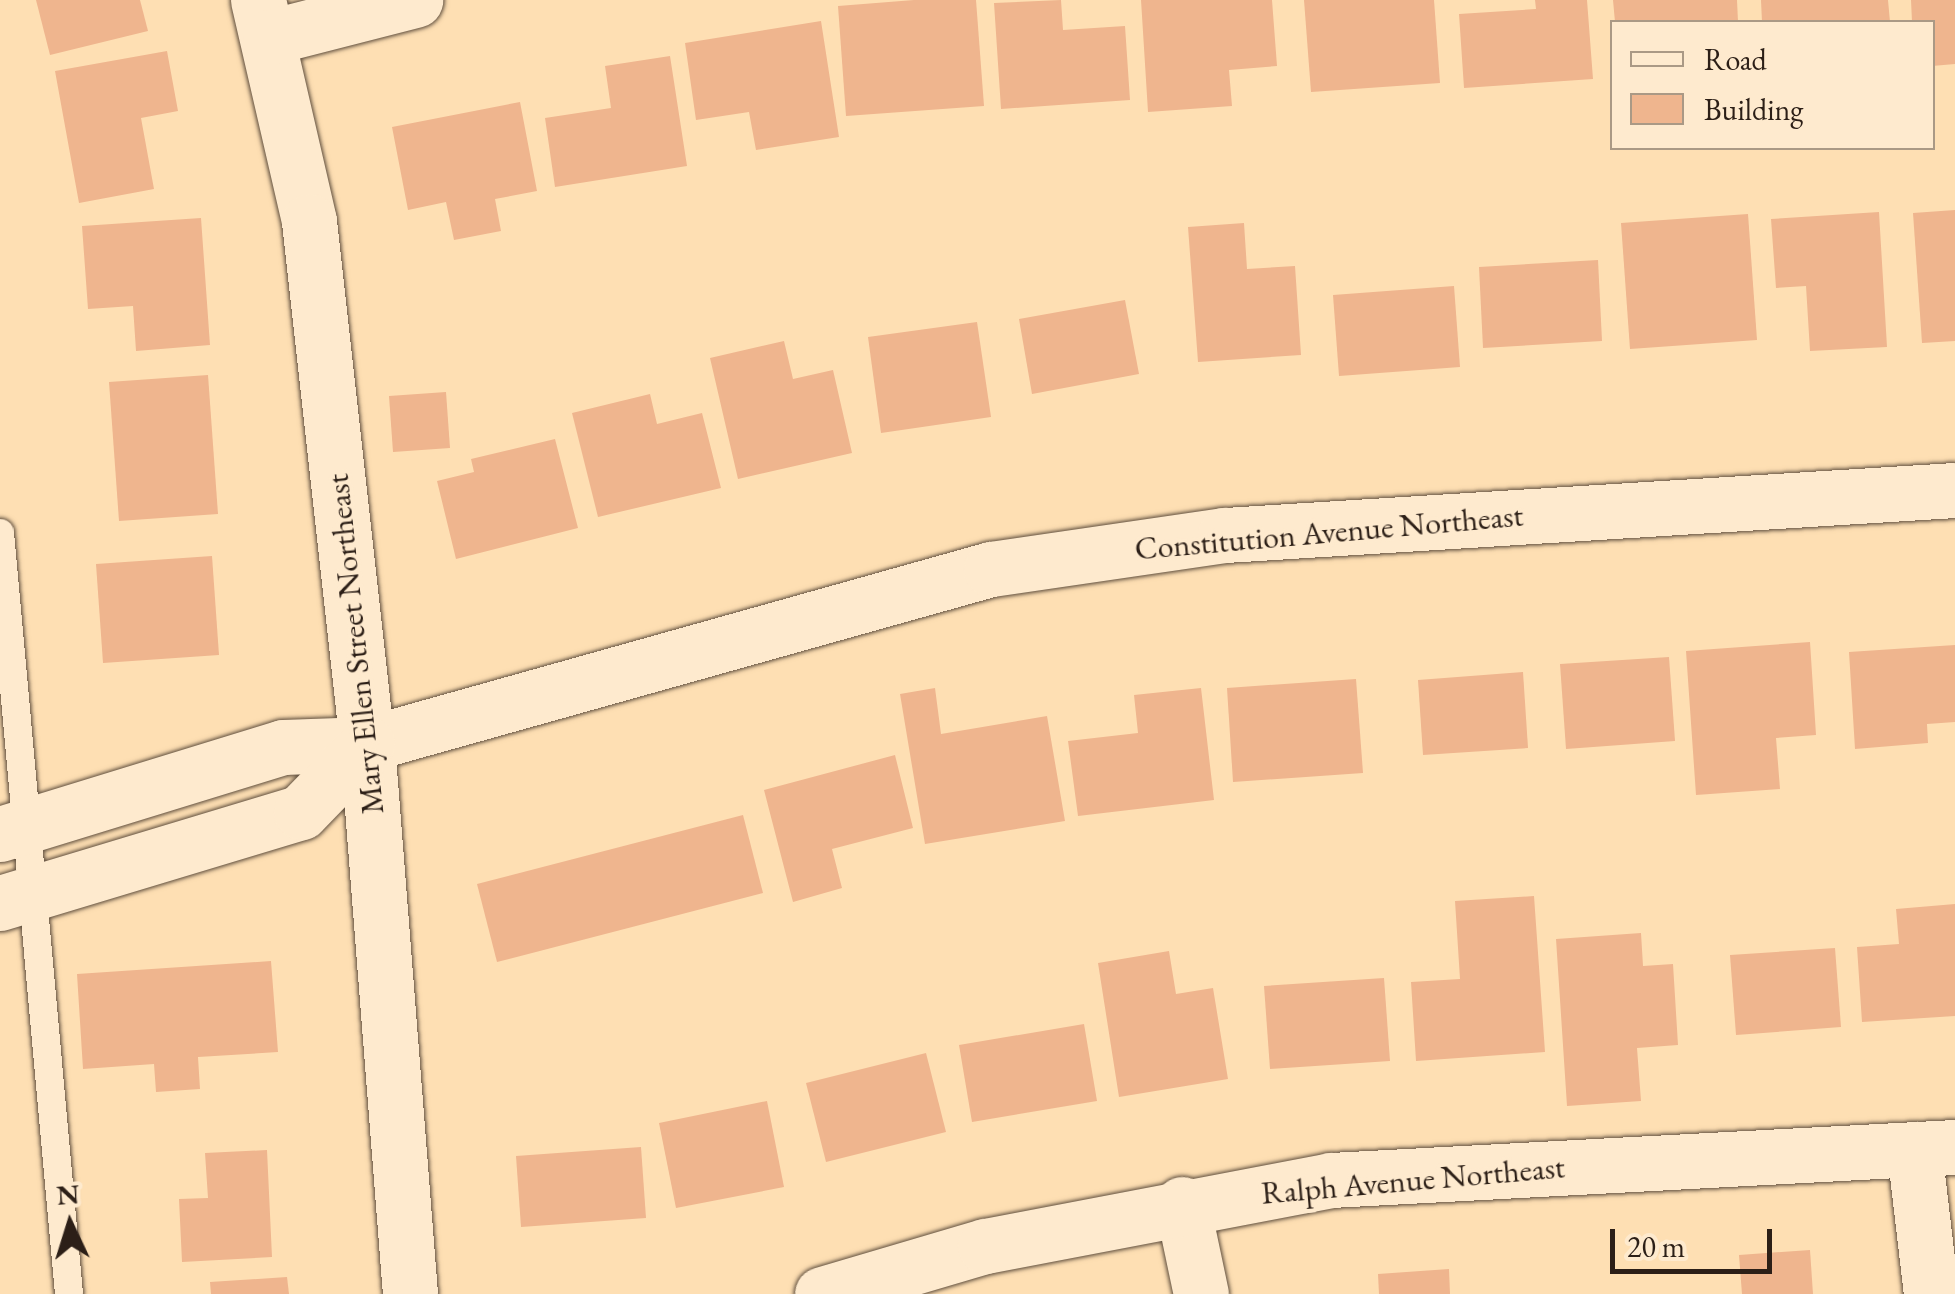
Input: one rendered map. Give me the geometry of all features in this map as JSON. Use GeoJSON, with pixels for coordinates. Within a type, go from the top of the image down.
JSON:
{"type":"FeatureCollection","features":[{"type":"Feature","properties":{"kind":"street"},"geometry":{"type":"LineString","coordinates":[[264,18],[415,0]]}},
{"type":"Feature","properties":{"kind":"street","name":"Mary Ellen Street Northeast"},"geometry":{"type":"LineString","coordinates":[[264,18],[309,221],[367,744],[410,1294]]}},
{"type":"Feature","properties":{"kind":"street","name":"Constitution Avenue Northeast"},"geometry":{"type":"LineString","coordinates":[[15,831],[283,747],[367,744],[991,570],[1225,535],[1955,490]]}},
{"type":"Feature","properties":{"kind":"street"},"geometry":{"type":"LineString","coordinates":[[18,898],[301,812],[367,744]]}},
{"type":"Feature","properties":{"kind":"street"},"geometry":{"type":"LineString","coordinates":[[1931,1294],[1935,1148]]}},
{"type":"Feature","properties":{"kind":"street","name":"Ralph Avenue Northeast"},"geometry":{"type":"LineString","coordinates":[[822,1294],[986,1246],[1182,1204],[1331,1180],[1935,1148]]}},
{"type":"Feature","properties":{"kind":"street"},"geometry":{"type":"LineString","coordinates":[[1182,1204],[1201,1294]]}},
{"type":"Feature","properties":{"kind":"lane"},"geometry":{"type":"LineString","coordinates":[[0,533],[18,898],[69,1294]]}},
{"type":"Feature","properties":{"kind":"building"},"geometry":{"type":"Polygon","coordinates":[[[36,0],[140,0],[148,31],[50,55],[36,0]]]}},
{"type":"Feature","properties":{"kind":"building"},"geometry":{"type":"Polygon","coordinates":[[[976,0],[984,106],[846,116],[838,6],[976,0]]]}},
{"type":"Feature","properties":{"kind":"building"},"geometry":{"type":"Polygon","coordinates":[[[1061,0],[1063,30],[1125,26],[1130,100],[1001,109],[994,3],[1061,0]]]}},
{"type":"Feature","properties":{"kind":"building"},"geometry":{"type":"Polygon","coordinates":[[[1141,0],[1272,0],[1277,66],[1229,70],[1232,106],[1148,112],[1141,0]]]}},
{"type":"Feature","properties":{"kind":"building"},"geometry":{"type":"Polygon","coordinates":[[[1304,0],[1434,0],[1440,83],[1311,92],[1304,0]]]}},
{"type":"Feature","properties":{"kind":"building"},"geometry":{"type":"Polygon","coordinates":[[[1535,0],[1587,0],[1593,79],[1464,88],[1459,14],[1536,9],[1535,0]]]}},
{"type":"Feature","properties":{"kind":"building"},"geometry":{"type":"Polygon","coordinates":[[[1613,0],[1737,0],[1738,20],[1615,20],[1613,0]]]}},
{"type":"Feature","properties":{"kind":"building"},"geometry":{"type":"Polygon","coordinates":[[[1761,0],[1888,0],[1890,20],[1762,20],[1761,0]]]}},
{"type":"Feature","properties":{"kind":"building"},"geometry":{"type":"Polygon","coordinates":[[[1911,0],[1955,0],[1955,64],[1935,66],[1935,20],[1912,20],[1911,0]]]}},
{"type":"Feature","properties":{"kind":"building"},"geometry":{"type":"Polygon","coordinates":[[[821,21],[839,137],[756,150],[749,112],[696,120],[685,43],[821,21]]]}},
{"type":"Feature","properties":{"kind":"building"},"geometry":{"type":"Polygon","coordinates":[[[167,51],[178,111],[141,118],[154,189],[79,203],[55,71],[167,51]]]}},
{"type":"Feature","properties":{"kind":"building"},"geometry":{"type":"Polygon","coordinates":[[[670,56],[687,166],[555,187],[545,118],[611,108],[605,66],[670,56]]]}},
{"type":"Feature","properties":{"kind":"building"},"geometry":{"type":"Polygon","coordinates":[[[520,102],[537,191],[495,199],[501,231],[454,240],[446,202],[408,210],[392,127],[520,102]]]}},
{"type":"Feature","properties":{"kind":"building"},"geometry":{"type":"Polygon","coordinates":[[[1955,210],[1955,341],[1922,343],[1913,213],[1955,210]]]}},
{"type":"Feature","properties":{"kind":"building"},"geometry":{"type":"Polygon","coordinates":[[[1879,212],[1887,347],[1810,351],[1806,286],[1776,288],[1771,219],[1879,212]]]}},
{"type":"Feature","properties":{"kind":"building"},"geometry":{"type":"Polygon","coordinates":[[[1748,214],[1757,340],[1630,349],[1621,223],[1748,214]]]}},
{"type":"Feature","properties":{"kind":"building"},"geometry":{"type":"Polygon","coordinates":[[[201,218],[210,345],[136,351],[133,306],[88,309],[82,226],[201,218]]]}},
{"type":"Feature","properties":{"kind":"building"},"geometry":{"type":"Polygon","coordinates":[[[1244,223],[1247,269],[1295,266],[1301,355],[1198,362],[1188,227],[1244,223]]]}},
{"type":"Feature","properties":{"kind":"building"},"geometry":{"type":"Polygon","coordinates":[[[1598,260],[1602,341],[1483,348],[1479,267],[1598,260]]]}},
{"type":"Feature","properties":{"kind":"building"},"geometry":{"type":"Polygon","coordinates":[[[1454,286],[1460,367],[1339,376],[1333,295],[1454,286]]]}},
{"type":"Feature","properties":{"kind":"building"},"geometry":{"type":"Polygon","coordinates":[[[1125,300],[1139,374],[1032,394],[1019,319],[1125,300]]]}},
{"type":"Feature","properties":{"kind":"building"},"geometry":{"type":"Polygon","coordinates":[[[977,322],[991,417],[881,433],[868,337],[977,322]]]}},
{"type":"Feature","properties":{"kind":"building"},"geometry":{"type":"Polygon","coordinates":[[[784,341],[793,379],[833,370],[852,453],[738,479],[710,358],[784,341]]]}},
{"type":"Feature","properties":{"kind":"building"},"geometry":{"type":"Polygon","coordinates":[[[208,375],[218,514],[119,521],[109,382],[208,375]]]}},
{"type":"Feature","properties":{"kind":"building"},"geometry":{"type":"Polygon","coordinates":[[[446,392],[450,448],[393,452],[389,396],[446,392]]]}},
{"type":"Feature","properties":{"kind":"building"},"geometry":{"type":"Polygon","coordinates":[[[650,394],[657,424],[702,413],[721,488],[598,517],[572,413],[650,394]]]}},
{"type":"Feature","properties":{"kind":"building"},"geometry":{"type":"Polygon","coordinates":[[[555,439],[578,528],[456,559],[437,481],[474,472],[471,459],[555,439]]]}},
{"type":"Feature","properties":{"kind":"building"},"geometry":{"type":"Polygon","coordinates":[[[212,556],[219,655],[103,663],[96,564],[212,556]]]}},
{"type":"Feature","properties":{"kind":"building"},"geometry":{"type":"Polygon","coordinates":[[[1810,642],[1816,735],[1776,738],[1780,789],[1696,795],[1686,651],[1810,642]]]}},
{"type":"Feature","properties":{"kind":"building"},"geometry":{"type":"Polygon","coordinates":[[[1955,645],[1955,722],[1927,724],[1928,743],[1855,749],[1849,652],[1955,645]]]}},
{"type":"Feature","properties":{"kind":"building"},"geometry":{"type":"Polygon","coordinates":[[[1669,657],[1675,741],[1566,749],[1560,664],[1669,657]]]}},
{"type":"Feature","properties":{"kind":"building"},"geometry":{"type":"Polygon","coordinates":[[[1523,672],[1528,748],[1423,755],[1418,680],[1523,672]]]}},
{"type":"Feature","properties":{"kind":"building"},"geometry":{"type":"Polygon","coordinates":[[[1356,679],[1363,773],[1233,782],[1227,688],[1356,679]]]}},
{"type":"Feature","properties":{"kind":"building"},"geometry":{"type":"Polygon","coordinates":[[[935,688],[941,734],[1047,716],[1065,821],[925,844],[900,694],[935,688]]]}},
{"type":"Feature","properties":{"kind":"building"},"geometry":{"type":"Polygon","coordinates":[[[1201,688],[1214,800],[1078,816],[1068,741],[1138,733],[1134,695],[1201,688]]]}},
{"type":"Feature","properties":{"kind":"building"},"geometry":{"type":"Polygon","coordinates":[[[895,755],[913,828],[832,849],[842,888],[793,902],[764,790],[895,755]]]}},
{"type":"Feature","properties":{"kind":"building"},"geometry":{"type":"Polygon","coordinates":[[[743,815],[763,893],[497,962],[477,884],[743,815]]]}},
{"type":"Feature","properties":{"kind":"building"},"geometry":{"type":"Polygon","coordinates":[[[1534,896],[1545,1052],[1416,1061],[1411,982],[1460,979],[1455,901],[1534,896]]]}},
{"type":"Feature","properties":{"kind":"building"},"geometry":{"type":"Polygon","coordinates":[[[1955,904],[1955,1016],[1862,1022],[1857,947],[1899,944],[1896,909],[1955,904]]]}},
{"type":"Feature","properties":{"kind":"building"},"geometry":{"type":"Polygon","coordinates":[[[1641,933],[1643,966],[1673,964],[1678,1045],[1637,1048],[1641,1101],[1567,1106],[1556,939],[1641,933]]]}},
{"type":"Feature","properties":{"kind":"building"},"geometry":{"type":"Polygon","coordinates":[[[1835,948],[1841,1027],[1736,1035],[1730,955],[1835,948]]]}},
{"type":"Feature","properties":{"kind":"building"},"geometry":{"type":"Polygon","coordinates":[[[1169,951],[1176,994],[1213,988],[1228,1079],[1119,1097],[1098,963],[1169,951]]]}},
{"type":"Feature","properties":{"kind":"building"},"geometry":{"type":"Polygon","coordinates":[[[271,961],[278,1052],[198,1057],[200,1089],[156,1092],[154,1064],[83,1069],[77,974],[271,961]]]}},
{"type":"Feature","properties":{"kind":"building"},"geometry":{"type":"Polygon","coordinates":[[[1384,978],[1390,1061],[1270,1069],[1264,986],[1384,978]]]}},
{"type":"Feature","properties":{"kind":"building"},"geometry":{"type":"Polygon","coordinates":[[[1084,1024],[1097,1101],[972,1122],[959,1045],[1084,1024]]]}},
{"type":"Feature","properties":{"kind":"building"},"geometry":{"type":"Polygon","coordinates":[[[926,1053],[946,1132],[826,1162],[806,1083],[926,1053]]]}},
{"type":"Feature","properties":{"kind":"building"},"geometry":{"type":"Polygon","coordinates":[[[767,1101],[784,1187],[676,1208],[659,1123],[767,1101]]]}},
{"type":"Feature","properties":{"kind":"building"},"geometry":{"type":"Polygon","coordinates":[[[641,1147],[646,1218],[521,1227],[516,1156],[641,1147]]]}},
{"type":"Feature","properties":{"kind":"building"},"geometry":{"type":"Polygon","coordinates":[[[267,1150],[272,1257],[182,1262],[179,1199],[208,1198],[205,1153],[267,1150]]]}},
{"type":"Feature","properties":{"kind":"building"},"geometry":{"type":"Polygon","coordinates":[[[1810,1250],[1813,1294],[1742,1294],[1739,1255],[1810,1250]]]}},
{"type":"Feature","properties":{"kind":"building"},"geometry":{"type":"Polygon","coordinates":[[[1449,1269],[1450,1294],[1379,1294],[1378,1274],[1449,1269]]]}},
{"type":"Feature","properties":{"kind":"building"},"geometry":{"type":"Polygon","coordinates":[[[287,1277],[289,1294],[211,1294],[210,1282],[287,1277]]]}}]}
